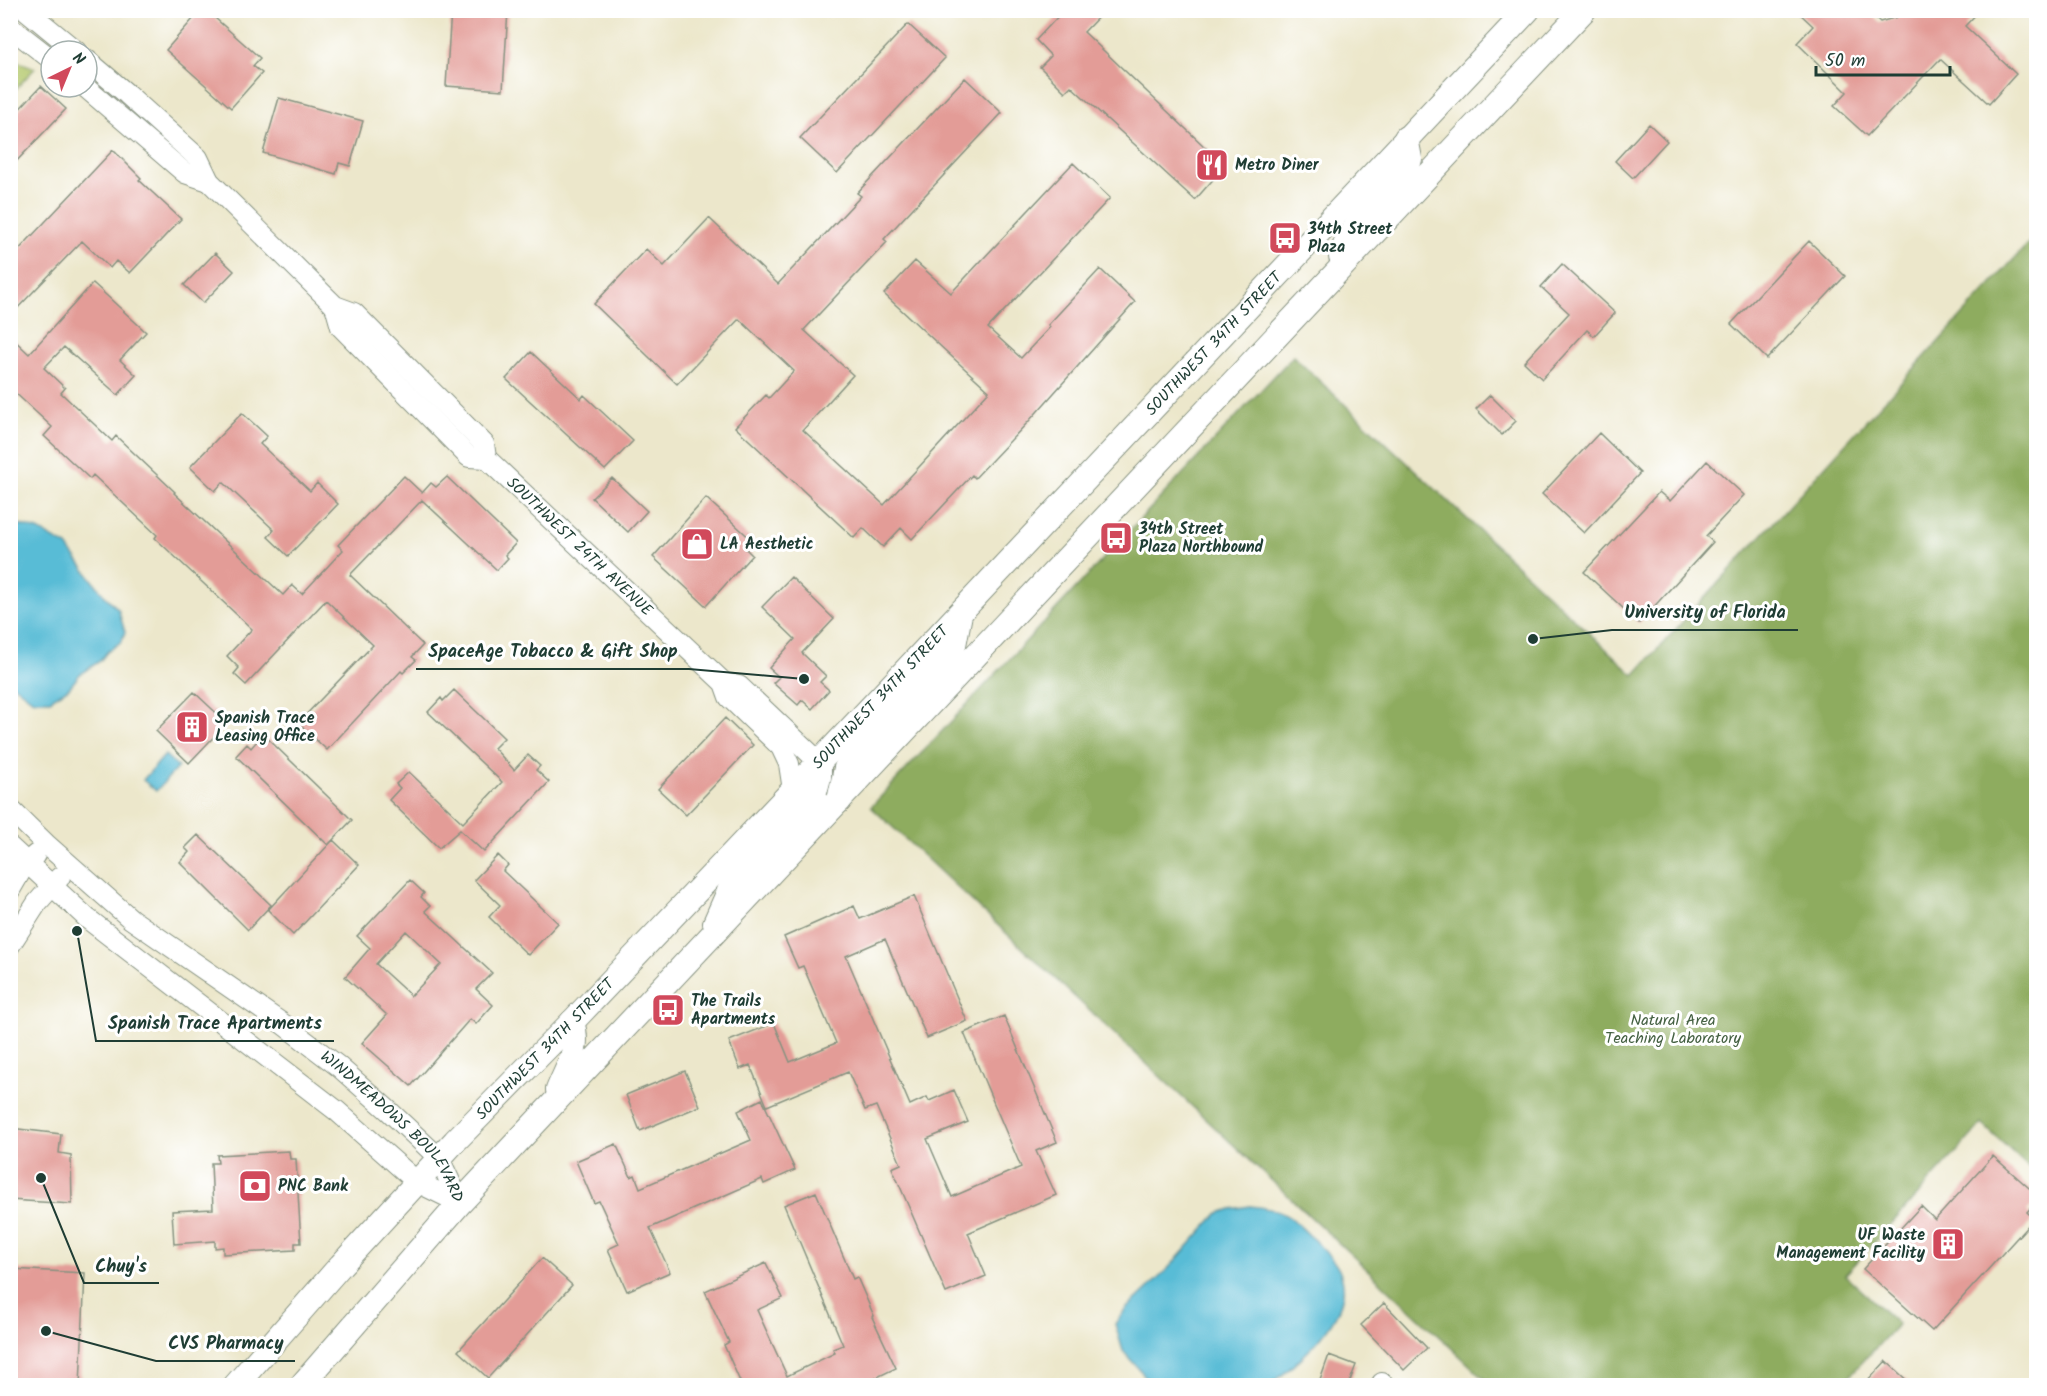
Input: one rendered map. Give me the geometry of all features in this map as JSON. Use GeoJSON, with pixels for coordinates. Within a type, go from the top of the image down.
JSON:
{"type":"FeatureCollection","features":[{"type":"Feature","properties":{"kind":"main road","name":"SOUTHWEST 34TH STREET"},"geometry":{"type":"LineString","coordinates":[[235,1386],[341,1264],[439,1158],[793,790],[1528,10]]}},
{"type":"Feature","properties":{"kind":"main road"},"geometry":{"type":"LineString","coordinates":[[301,1386],[460,1203],[553,1103],[1584,10]]}},
{"type":"Feature","properties":{"kind":"main road"},"geometry":{"type":"LineString","coordinates":[[1338,271],[1345,243],[1357,225],[1408,166],[1410,159],[1406,138]]}},
{"type":"Feature","properties":{"kind":"main road"},"geometry":{"type":"LineString","coordinates":[[839,801],[846,768],[859,749],[954,645],[961,611]]}},
{"type":"Feature","properties":{"kind":"main road"},"geometry":{"type":"LineString","coordinates":[[708,939],[730,889],[814,796],[819,777],[819,762]]}},
{"type":"Feature","properties":{"kind":"main road"},"geometry":{"type":"LineString","coordinates":[[553,1103],[574,1051],[577,1036],[572,1022]]}},
{"type":"Feature","properties":{"kind":"street"},"geometry":{"type":"LineString","coordinates":[[26,10],[61,39]]}},
{"type":"Feature","properties":{"kind":"street"},"geometry":{"type":"LineString","coordinates":[[10,27],[39,50]]}},
{"type":"Feature","properties":{"kind":"street","name":"SOUTHWEST 24TH AVENUE"},"geometry":{"type":"LineString","coordinates":[[99,70],[154,117],[198,159],[209,181],[335,306],[341,327],[469,457],[486,458],[724,684],[729,697],[786,754],[793,790]]}},
{"type":"Feature","properties":{"kind":"street","name":"SOUTHWEST 24TH AVENUE"},"geometry":{"type":"LineString","coordinates":[[99,99],[185,173],[209,181]]}},
{"type":"Feature","properties":{"kind":"street","name":"SOUTHWEST 24TH AVENUE"},"geometry":{"type":"LineString","coordinates":[[724,684],[739,686],[819,762]]}},
{"type":"Feature","properties":{"kind":"street","name":"WINDMEADOWS BOULEVARD"},"geometry":{"type":"LineString","coordinates":[[10,809],[131,919],[283,1024],[338,1066],[439,1158],[460,1203]]}},
{"type":"Feature","properties":{"kind":"street"},"geometry":{"type":"LineString","coordinates":[[10,890],[27,863],[46,844]]}},
{"type":"Feature","properties":{"kind":"street","name":"WINDMEADOWS BOULEVARD"},"geometry":{"type":"LineString","coordinates":[[10,847],[87,919],[337,1111],[417,1182],[460,1203]]}},
{"type":"Feature","properties":{"kind":"street"},"geometry":{"type":"LineString","coordinates":[[10,945],[37,903],[70,865]]}},
{"type":"Feature","properties":{"kind":"street"},"geometry":{"type":"LineString","coordinates":[[192,999],[211,976]]}},
{"type":"Feature","properties":{"kind":"green space"},"geometry":{"type":"Polygon","coordinates":[[[10,59],[35,68],[11,94],[10,59]]]}},
{"type":"Feature","properties":{"kind":"green space","name":"Natural Area Teaching Laboratory"},"geometry":{"type":"Polygon","coordinates":[[[2036,235],[2036,1174],[1982,1124],[1845,1275],[1898,1324],[1841,1385],[1491,1385],[871,807],[1293,356],[1634,675],[2036,235]]]}},
{"type":"Feature","properties":{"kind":"water"},"geometry":{"type":"Polygon","coordinates":[[[10,522],[38,530],[67,546],[104,595],[118,609],[125,632],[122,641],[107,652],[100,661],[80,674],[69,688],[50,700],[33,700],[11,683],[10,522]]]}},
{"type":"Feature","properties":{"kind":"water"},"geometry":{"type":"Polygon","coordinates":[[[165,755],[178,767],[156,791],[143,780],[165,755]]]}},
{"type":"Feature","properties":{"kind":"water"},"geometry":{"type":"Polygon","coordinates":[[[1250,1206],[1262,1207],[1288,1216],[1334,1261],[1341,1275],[1343,1290],[1340,1306],[1332,1322],[1308,1351],[1270,1385],[1153,1385],[1123,1351],[1115,1324],[1126,1309],[1165,1272],[1217,1214],[1250,1206]]]}},
{"type":"Feature","properties":{"kind":"building"},"geometry":{"type":"Polygon","coordinates":[[[201,10],[206,10],[260,58],[253,66],[262,73],[231,108],[166,50],[201,10]]]}},
{"type":"Feature","properties":{"kind":"building"},"geometry":{"type":"Polygon","coordinates":[[[451,10],[508,10],[503,90],[446,86],[451,10]]]}},
{"type":"Feature","properties":{"kind":"building"},"geometry":{"type":"Polygon","coordinates":[[[1064,10],[1105,10],[1084,32],[1225,166],[1195,200],[1071,86],[1065,92],[1040,67],[1051,56],[1036,40],[1064,10]]]}},
{"type":"Feature","properties":{"kind":"building"},"geometry":{"type":"Polygon","coordinates":[[[1796,10],[1867,10],[1880,22],[1897,17],[1903,10],[1980,10],[1965,26],[2016,74],[1989,104],[1940,59],[1867,136],[1834,106],[1847,92],[1797,43],[1813,26],[1796,10]]]}},
{"type":"Feature","properties":{"kind":"building"},"geometry":{"type":"Polygon","coordinates":[[[908,24],[945,58],[837,173],[800,138],[908,24]]]}},
{"type":"Feature","properties":{"kind":"building"},"geometry":{"type":"Polygon","coordinates":[[[965,78],[1002,113],[884,239],[887,242],[804,330],[853,375],[803,430],[884,505],[989,391],[884,294],[915,261],[951,293],[1073,163],[1110,198],[988,328],[1021,358],[1100,269],[1135,302],[975,478],[972,475],[912,539],[901,528],[883,547],[863,528],[854,538],[735,427],[766,395],[769,398],[794,371],[739,319],[677,384],[594,304],[646,249],[664,266],[709,218],[778,284],[861,196],[857,193],[965,78]]]}},
{"type":"Feature","properties":{"kind":"building"},"geometry":{"type":"Polygon","coordinates":[[[39,88],[39,99],[55,99],[66,109],[10,168],[10,119],[39,88]]]}},
{"type":"Feature","properties":{"kind":"building"},"geometry":{"type":"Polygon","coordinates":[[[279,98],[363,121],[350,166],[339,163],[336,174],[263,153],[279,98]]]}},
{"type":"Feature","properties":{"kind":"building"},"geometry":{"type":"Polygon","coordinates":[[[1649,124],[1667,141],[1633,178],[1615,161],[1649,124]]]}},
{"type":"Feature","properties":{"kind":"building"},"geometry":{"type":"Polygon","coordinates":[[[113,150],[141,178],[139,180],[181,219],[130,273],[116,261],[110,268],[82,241],[10,316],[10,259],[113,150]]]}},
{"type":"Feature","properties":{"kind":"building"},"geometry":{"type":"Polygon","coordinates":[[[1809,241],[1845,276],[1767,359],[1731,324],[1809,241]]]}},
{"type":"Feature","properties":{"kind":"building"},"geometry":{"type":"Polygon","coordinates":[[[215,253],[234,271],[203,303],[184,285],[215,253]]]}},
{"type":"Feature","properties":{"kind":"building"},"geometry":{"type":"Polygon","coordinates":[[[1562,264],[1615,313],[1594,336],[1587,330],[1542,379],[1524,362],[1569,313],[1541,287],[1562,264]]]}},
{"type":"Feature","properties":{"kind":"building"},"geometry":{"type":"Polygon","coordinates":[[[93,283],[146,332],[120,360],[136,375],[118,395],[64,347],[44,368],[65,388],[61,393],[112,441],[116,436],[283,595],[292,585],[302,594],[343,550],[338,545],[404,476],[422,493],[431,483],[436,487],[447,477],[516,543],[505,555],[508,558],[497,570],[422,500],[350,575],[423,645],[412,657],[416,660],[403,673],[401,671],[327,750],[298,723],[373,645],[326,600],[246,685],[234,674],[239,668],[227,656],[252,629],[155,538],[157,535],[93,475],[90,479],[44,436],[52,427],[10,388],[10,336],[29,354],[93,283]]]}},
{"type":"Feature","properties":{"kind":"building"},"geometry":{"type":"Polygon","coordinates":[[[531,352],[581,399],[584,395],[633,441],[605,470],[506,379],[531,352]]]}},
{"type":"Feature","properties":{"kind":"building"},"geometry":{"type":"Polygon","coordinates":[[[1490,395],[1516,421],[1502,435],[1476,409],[1490,395]]]}},
{"type":"Feature","properties":{"kind":"building"},"geometry":{"type":"Polygon","coordinates":[[[242,413],[267,436],[260,444],[310,491],[317,483],[338,504],[288,556],[268,537],[274,530],[223,482],[215,491],[190,467],[242,413]]]}},
{"type":"Feature","properties":{"kind":"building"},"geometry":{"type":"Polygon","coordinates":[[[1599,433],[1640,473],[1584,533],[1542,494],[1599,433]]]}},
{"type":"Feature","properties":{"kind":"building"},"geometry":{"type":"Polygon","coordinates":[[[1707,461],[1744,495],[1706,536],[1713,542],[1639,623],[1584,572],[1659,492],[1670,501],[1707,461]]]}},
{"type":"Feature","properties":{"kind":"building"},"geometry":{"type":"Polygon","coordinates":[[[612,478],[647,511],[628,532],[592,498],[612,478]]]}},
{"type":"Feature","properties":{"kind":"building"},"geometry":{"type":"Polygon","coordinates":[[[706,498],[753,541],[746,549],[752,555],[706,606],[653,557],[706,498]]]}},
{"type":"Feature","properties":{"kind":"building"},"geometry":{"type":"Polygon","coordinates":[[[791,577],[834,619],[802,653],[826,676],[820,682],[829,690],[812,709],[802,700],[798,705],[773,683],[779,677],[769,668],[795,639],[762,607],[791,577]]]}},
{"type":"Feature","properties":{"kind":"building"},"geometry":{"type":"Polygon","coordinates":[[[454,690],[504,738],[494,748],[514,770],[528,755],[540,766],[536,770],[549,782],[484,852],[460,830],[439,848],[389,800],[400,788],[396,784],[409,772],[463,823],[502,782],[428,712],[441,698],[443,701],[454,690]]]}},
{"type":"Feature","properties":{"kind":"building","name":"Spanish Trace Leasing Office"},"geometry":{"type":"Polygon","coordinates":[[[194,692],[227,723],[189,763],[156,731],[194,692]]]}},
{"type":"Feature","properties":{"kind":"building"},"geometry":{"type":"Polygon","coordinates":[[[725,718],[753,745],[686,815],[658,789],[725,718]]]}},
{"type":"Feature","properties":{"kind":"building"},"geometry":{"type":"Polygon","coordinates":[[[263,734],[352,820],[328,845],[236,756],[247,744],[251,748],[263,734]]]}},
{"type":"Feature","properties":{"kind":"building"},"geometry":{"type":"Polygon","coordinates":[[[198,835],[271,905],[248,930],[180,862],[189,852],[185,848],[198,835]]]}},
{"type":"Feature","properties":{"kind":"building"},"geometry":{"type":"Polygon","coordinates":[[[333,840],[359,865],[293,935],[268,910],[333,840]]]}},
{"type":"Feature","properties":{"kind":"building"},"geometry":{"type":"Polygon","coordinates":[[[498,855],[508,865],[503,871],[558,923],[528,955],[489,917],[500,905],[474,880],[498,855]]]}},
{"type":"Feature","properties":{"kind":"building"},"geometry":{"type":"Polygon","coordinates":[[[410,880],[424,893],[421,897],[430,906],[425,911],[492,973],[476,989],[493,1005],[476,1024],[470,1019],[411,1086],[362,1043],[387,1015],[345,977],[370,948],[357,936],[410,880]],[[406,931],[376,964],[411,996],[441,964],[406,931]]]}},
{"type":"Feature","properties":{"kind":"building"},"geometry":{"type":"Polygon","coordinates":[[[914,896],[967,1021],[927,1038],[885,939],[846,956],[910,1105],[927,1097],[929,1101],[954,1090],[968,1122],[927,1139],[952,1197],[1021,1167],[964,1033],[1004,1016],[1057,1142],[1036,1151],[1056,1195],[968,1233],[986,1276],[946,1293],[892,1168],[901,1164],[876,1106],[865,1110],[848,1072],[767,1106],[750,1065],[740,1069],[729,1041],[774,1023],[790,1062],[836,1043],[803,966],[798,968],[784,937],[854,906],[860,919],[914,896]]]}},
{"type":"Feature","properties":{"kind":"building"},"geometry":{"type":"Polygon","coordinates":[[[685,1071],[700,1106],[640,1131],[626,1095],[685,1071]]]}},
{"type":"Feature","properties":{"kind":"building"},"geometry":{"type":"Polygon","coordinates":[[[762,1099],[795,1170],[764,1184],[762,1179],[650,1228],[670,1272],[627,1291],[608,1249],[619,1244],[599,1201],[594,1203],[576,1161],[616,1144],[631,1177],[635,1175],[640,1188],[751,1140],[738,1111],[762,1099]]]}},
{"type":"Feature","properties":{"kind":"building"},"geometry":{"type":"Polygon","coordinates":[[[10,1128],[61,1134],[59,1153],[71,1155],[72,1204],[10,1200],[10,1128]]]}},
{"type":"Feature","properties":{"kind":"building","name":"PNC Bank"},"geometry":{"type":"Polygon","coordinates":[[[289,1151],[290,1159],[296,1159],[301,1243],[295,1243],[295,1250],[223,1254],[223,1247],[215,1248],[215,1241],[174,1244],[172,1211],[213,1209],[211,1163],[218,1163],[217,1155],[289,1151]]]}},
{"type":"Feature","properties":{"kind":"building","name":"UF Waste Management Facility"},"geometry":{"type":"Polygon","coordinates":[[[1993,1156],[2037,1195],[2037,1201],[2027,1212],[2034,1219],[1932,1331],[1863,1269],[1921,1206],[1935,1220],[1993,1156]]]}},
{"type":"Feature","properties":{"kind":"building"},"geometry":{"type":"Polygon","coordinates":[[[816,1192],[853,1279],[857,1277],[874,1316],[872,1317],[896,1368],[859,1386],[742,1386],[724,1345],[729,1342],[705,1291],[766,1263],[783,1298],[757,1310],[787,1376],[835,1353],[833,1349],[843,1345],[784,1205],[816,1192]]]}},
{"type":"Feature","properties":{"kind":"building"},"geometry":{"type":"Polygon","coordinates":[[[542,1258],[572,1285],[488,1378],[458,1351],[542,1258]]]}},
{"type":"Feature","properties":{"kind":"building"},"geometry":{"type":"Polygon","coordinates":[[[11,1269],[85,1273],[80,1386],[10,1386],[11,1269]]]}},
{"type":"Feature","properties":{"kind":"building"},"geometry":{"type":"Polygon","coordinates":[[[1384,1303],[1427,1348],[1404,1370],[1361,1325],[1384,1303]]]}},
{"type":"Feature","properties":{"kind":"building"},"geometry":{"type":"Polygon","coordinates":[[[1329,1355],[1356,1365],[1348,1386],[1318,1386],[1329,1355]]]}},
{"type":"Feature","properties":{"kind":"building"},"geometry":{"type":"Polygon","coordinates":[[[1886,1361],[1913,1386],[1863,1386],[1886,1361]]]}},
{"type":"Feature","properties":{"kind":"place","name":"Metro Diner"},"geometry":{"type":"Point","coordinates":[1212,165]}},
{"type":"Feature","properties":{"kind":"place","name":"34th Street Plaza"},"geometry":{"type":"Point","coordinates":[1285,238]}},
{"type":"Feature","properties":{"kind":"place","name":"34th Street Plaza Northbound"},"geometry":{"type":"Point","coordinates":[1116,538]}},
{"type":"Feature","properties":{"kind":"place","name":"LA Aesthetic"},"geometry":{"type":"Point","coordinates":[697,544]}},
{"type":"Feature","properties":{"kind":"place","name":"University of Florida"},"geometry":{"type":"Point","coordinates":[1533,639]}},
{"type":"Feature","properties":{"kind":"place","name":"SpaceAge Tobacco & Gift Shop"},"geometry":{"type":"Point","coordinates":[804,679]}},
{"type":"Feature","properties":{"kind":"place","name":"Spanish Trace Leasing Office"},"geometry":{"type":"Point","coordinates":[192,727]}},
{"type":"Feature","properties":{"kind":"place","name":"Spanish Trace Apartments"},"geometry":{"type":"Point","coordinates":[77,931]}},
{"type":"Feature","properties":{"kind":"place","name":"The Trails Apartments"},"geometry":{"type":"Point","coordinates":[668,1010]}},
{"type":"Feature","properties":{"kind":"place","name":"Chuy's"},"geometry":{"type":"Point","coordinates":[41,1178]}},
{"type":"Feature","properties":{"kind":"place","name":"PNC Bank"},"geometry":{"type":"Point","coordinates":[255,1186]}},
{"type":"Feature","properties":{"kind":"place","name":"UF Waste Management Facility"},"geometry":{"type":"Point","coordinates":[1948,1244]}},
{"type":"Feature","properties":{"kind":"place","name":"CVS Pharmacy"},"geometry":{"type":"Point","coordinates":[46,1331]}}]}
